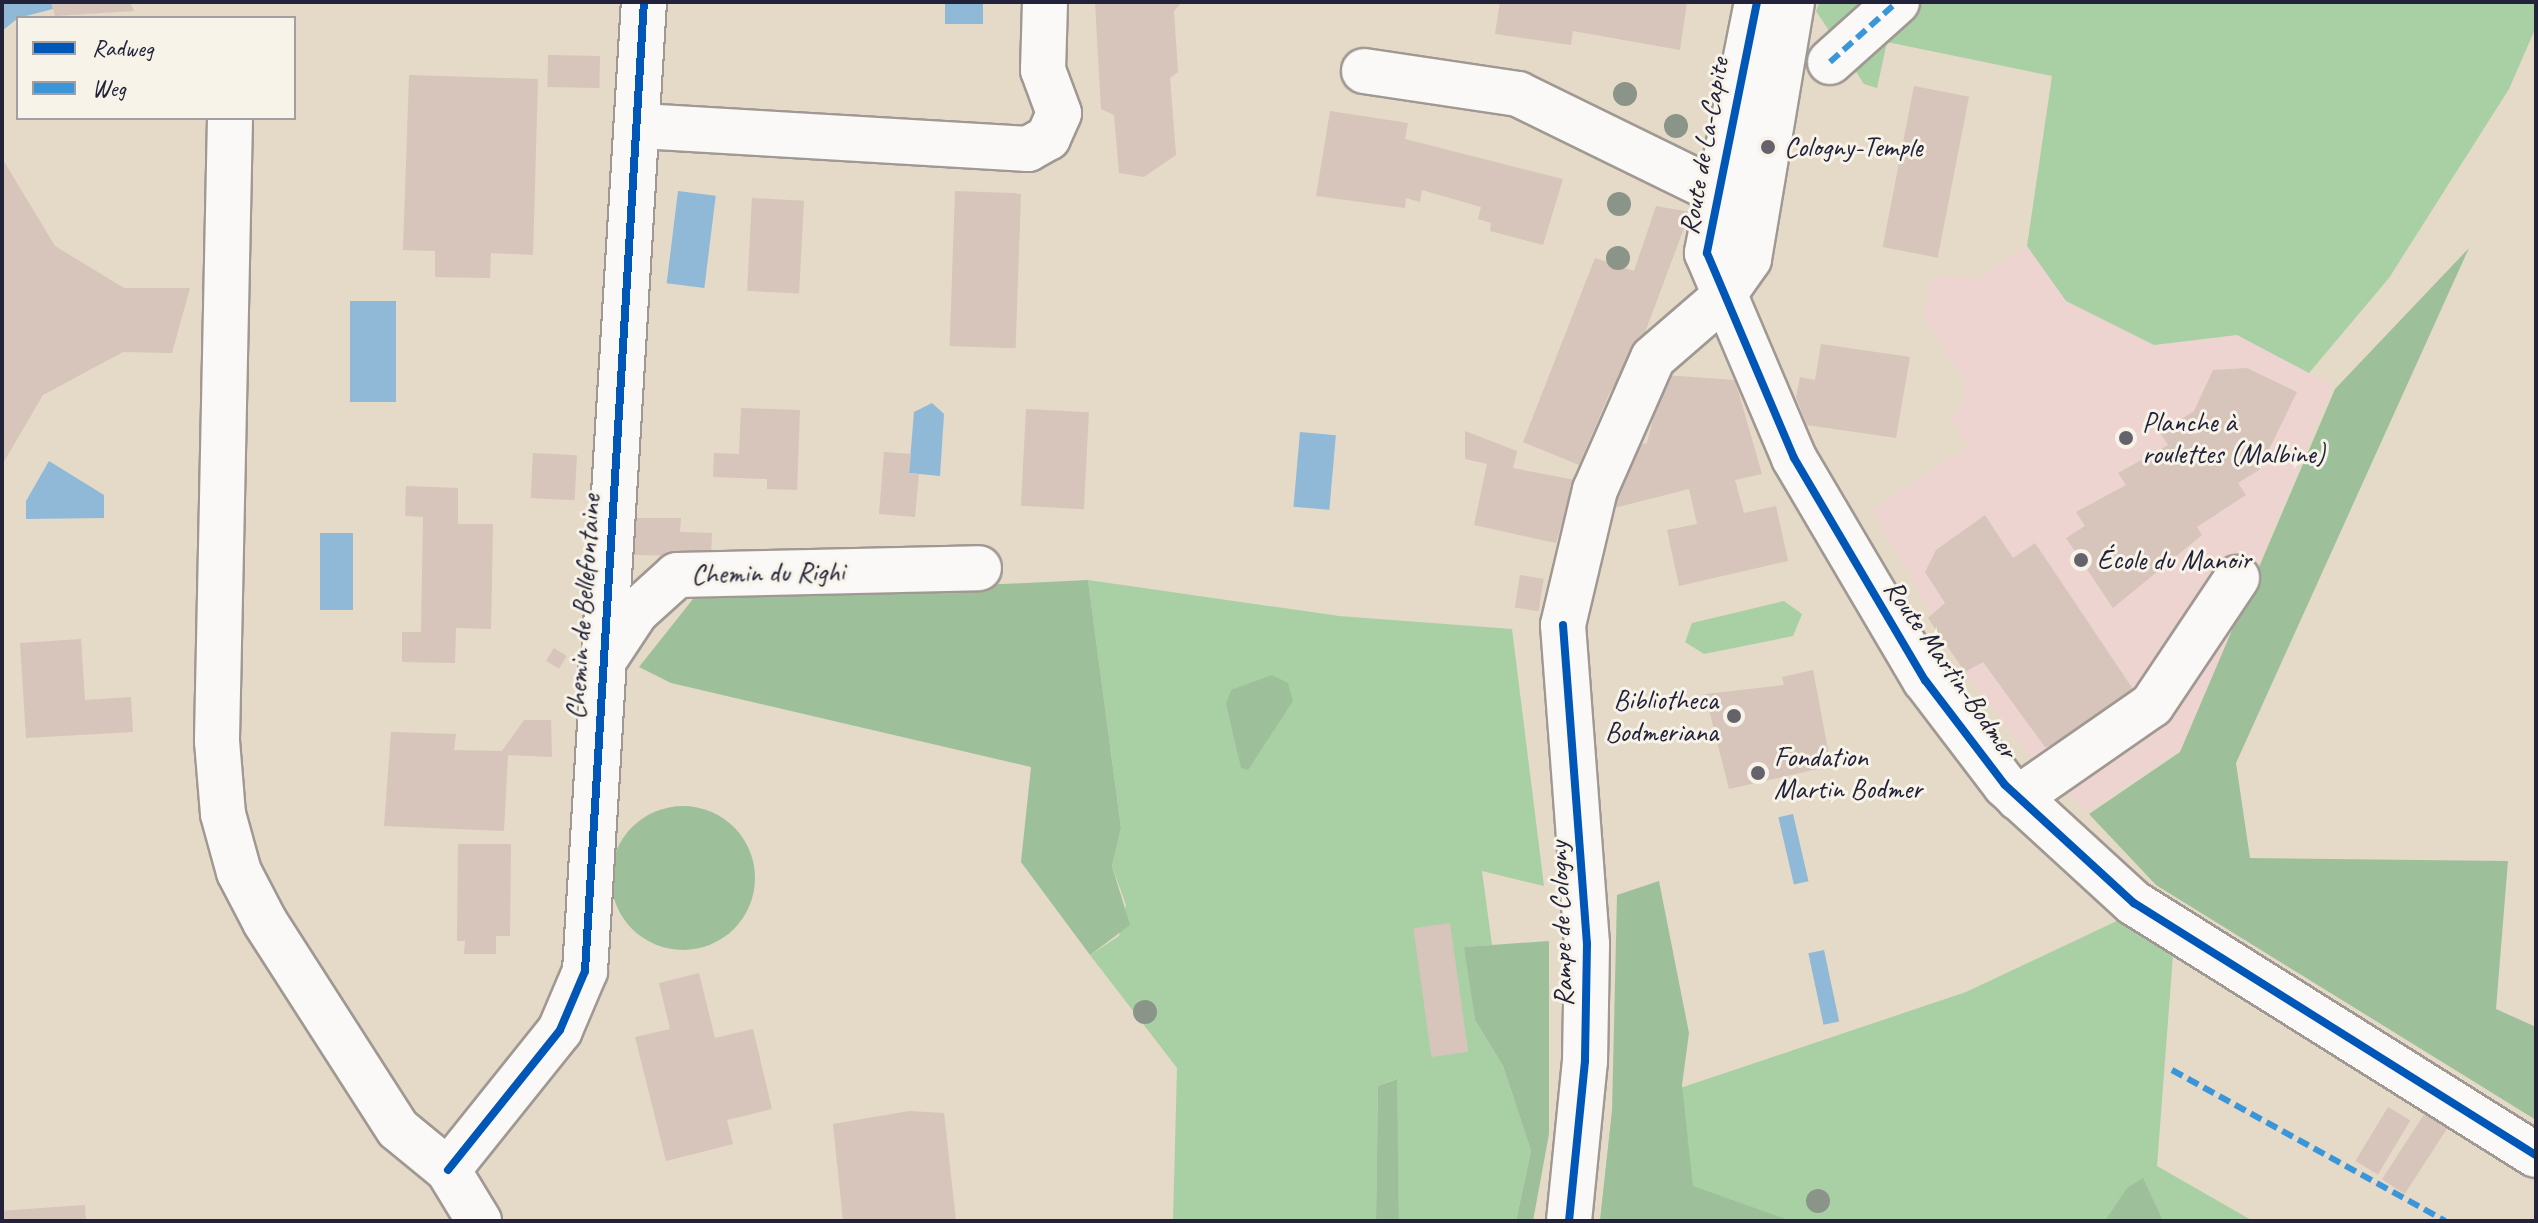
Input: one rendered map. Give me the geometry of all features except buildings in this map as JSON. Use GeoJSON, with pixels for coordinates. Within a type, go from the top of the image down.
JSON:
{"type":"FeatureCollection","features":[{"type":"Feature","properties":{"kind":"street","name":"Chemin de Bellefontaine"},"geometry":{"type":"LineString","coordinates":[[448,1170],[560,1030],[580,991],[600,667],[641,126],[644,2]]}},
{"type":"Feature","properties":{"kind":"street"},"geometry":{"type":"LineString","coordinates":[[641,126],[1028,149],[1048,138],[1059,113],[1043,70],[1045,2]]}},
{"type":"Feature","properties":{"kind":"street","name":"Route de La-Capite"},"geometry":{"type":"LineString","coordinates":[[1721,299],[1749,259],[1759,197],[1764,47],[1757,2]]}},
{"type":"Feature","properties":{"kind":"street","name":"Route de La-Capite"},"geometry":{"type":"LineString","coordinates":[[1721,299],[1707,253],[1716,191],[1764,47],[1792,2]]}},
{"type":"Feature","properties":{"kind":"street"},"geometry":{"type":"LineString","coordinates":[[1830,62],[1897,2]]}},
{"type":"Feature","properties":{"kind":"street"},"geometry":{"type":"LineString","coordinates":[[1364,71],[1518,94],[1716,191],[1759,197]]}},
{"type":"Feature","properties":{"kind":"street"},"geometry":{"type":"LineString","coordinates":[[230,120],[217,741],[223,814],[239,872],[274,935],[398,1129],[448,1170],[479,1221]]}},
{"type":"Feature","properties":{"kind":"street","name":"Route Martin-Bodmer"},"geometry":{"type":"LineString","coordinates":[[1721,299],[1748,337],[1794,458],[1878,607],[1970,743],[2018,798],[2134,903],[2536,1155]]}},
{"type":"Feature","properties":{"kind":"street","name":"Rampe de Cologny"},"geometry":{"type":"LineString","coordinates":[[1569,1221],[1585,1061],[1587,944],[1563,625],[1595,490],[1653,358],[1721,299]]}},
{"type":"Feature","properties":{"kind":"street","name":"Chemin du Righi"},"geometry":{"type":"LineString","coordinates":[[600,667],[636,612],[677,575],[979,568]]}},
{"type":"Feature","properties":{"kind":"street"},"geometry":{"type":"LineString","coordinates":[[2018,798],[2152,705],[2237,578]]}},
{"type":"Feature","properties":{"kind":"shaded area","name":"École du Manoir"},"geometry":{"type":"Polygon","coordinates":[[[2027,246],[2066,301],[2154,345],[2237,335],[2333,386],[2182,748],[2087,812],[2027,752],[1965,672],[1872,510],[1968,447],[1949,418],[1959,412],[1966,382],[1924,318],[1931,277],[1977,279],[2027,246]]]}},
{"type":"Feature","properties":{"kind":"green space"},"geometry":{"type":"Polygon","coordinates":[[[1820,2],[2536,2],[2536,27],[2509,89],[2389,278],[2309,373],[2237,335],[2154,345],[2066,301],[2027,246],[2052,76],[1887,42],[1877,88],[1864,84],[1816,11],[1820,2]]]}},
{"type":"Feature","properties":{"kind":"green space"},"geometry":{"type":"Polygon","coordinates":[[[2469,248],[2236,763],[2250,858],[2508,861],[2496,1009],[2536,1027],[2536,1120],[2156,885],[2089,814],[2180,752],[2335,389],[2469,248]]]}},
{"type":"Feature","properties":{"kind":"green space"},"geometry":{"type":"Polygon","coordinates":[[[1088,580],[1339,616],[1512,629],[1544,886],[1482,871],[1492,945],[1465,947],[1475,1020],[1503,1066],[1531,1151],[1516,1221],[1399,1221],[1396,1079],[1378,1086],[1376,1221],[1173,1221],[1177,1068],[1090,955],[1119,936],[1126,905],[1112,866],[1121,828],[1088,580]]]}},
{"type":"Feature","properties":{"kind":"green space"},"geometry":{"type":"Polygon","coordinates":[[[1088,580],[1121,828],[1112,866],[1130,925],[1090,955],[1021,862],[1031,767],[671,683],[639,667],[693,599],[1088,580]]]}},
{"type":"Feature","properties":{"kind":"green space"},"geometry":{"type":"Polygon","coordinates":[[[1784,601],[1802,614],[1793,636],[1704,654],[1685,642],[1692,623],[1784,601]]]}},
{"type":"Feature","properties":{"kind":"green space"},"geometry":{"type":"Polygon","coordinates":[[[1272,675],[1288,683],[1293,701],[1248,770],[1241,768],[1226,704],[1231,690],[1272,675]]]}},
{"type":"Feature","properties":{"kind":"green space"},"geometry":{"type":"Polygon","coordinates":[[[683,806],[711,811],[734,827],[750,850],[755,878],[750,906],[734,929],[711,945],[683,950],[655,945],[632,929],[616,906],[611,878],[616,850],[632,827],[655,811],[683,806]]]}},
{"type":"Feature","properties":{"kind":"green space"},"geometry":{"type":"Polygon","coordinates":[[[1659,881],[1689,1033],[1682,1085],[1693,1186],[1791,1221],[1600,1221],[1612,1111],[1617,895],[1659,881]]]}},
{"type":"Feature","properties":{"kind":"green space"},"geometry":{"type":"Polygon","coordinates":[[[2121,919],[2173,955],[2157,1166],[2253,1221],[1600,1221],[1612,1111],[1966,992],[2121,919]]]}},
{"type":"Feature","properties":{"kind":"green space"},"geometry":{"type":"Polygon","coordinates":[[[1549,941],[1549,1134],[1533,1221],[1516,1221],[1531,1151],[1503,1066],[1475,1020],[1464,947],[1549,941]]]}},
{"type":"Feature","properties":{"kind":"green space"},"geometry":{"type":"Polygon","coordinates":[[[1397,1079],[1399,1221],[1376,1221],[1378,1086],[1397,1079]]]}},
{"type":"Feature","properties":{"kind":"green space"},"geometry":{"type":"Polygon","coordinates":[[[2143,1178],[2163,1221],[2105,1221],[2127,1188],[2143,1178]]]}},
{"type":"Feature","properties":{"kind":"water"},"geometry":{"type":"Polygon","coordinates":[[[2,2],[51,2],[53,9],[16,16],[16,20],[2,31],[2,2]]]}},
{"type":"Feature","properties":{"kind":"water"},"geometry":{"type":"Polygon","coordinates":[[[945,2],[983,2],[983,24],[945,24],[945,2]]]}},
{"type":"Feature","properties":{"kind":"water"},"geometry":{"type":"Polygon","coordinates":[[[678,191],[716,196],[704,288],[667,283],[678,191]]]}},
{"type":"Feature","properties":{"kind":"water"},"geometry":{"type":"Polygon","coordinates":[[[350,301],[396,301],[396,402],[350,402],[350,301]]]}},
{"type":"Feature","properties":{"kind":"water"},"geometry":{"type":"Polygon","coordinates":[[[932,403],[944,414],[940,476],[909,473],[914,412],[932,403]]]}},
{"type":"Feature","properties":{"kind":"water"},"geometry":{"type":"Polygon","coordinates":[[[1300,432],[1336,435],[1329,510],[1293,507],[1300,432]]]}},
{"type":"Feature","properties":{"kind":"water"},"geometry":{"type":"Polygon","coordinates":[[[49,461],[104,495],[104,518],[26,519],[26,501],[49,461]]]}},
{"type":"Feature","properties":{"kind":"water"},"geometry":{"type":"Polygon","coordinates":[[[320,533],[353,533],[353,610],[320,610],[320,533]]]}},
{"type":"Feature","properties":{"kind":"water"},"geometry":{"type":"Polygon","coordinates":[[[1793,814],[1809,881],[1794,885],[1778,817],[1793,814]]]}},
{"type":"Feature","properties":{"kind":"water"},"geometry":{"type":"Polygon","coordinates":[[[1824,950],[1839,1021],[1824,1025],[1808,953],[1824,950]]]}},
{"type":"Feature","properties":{"kind":"marked path"},"geometry":{"type":"LineString","coordinates":[[1830,62],[1897,2]]}},
{"type":"Feature","properties":{"kind":"marked path"},"geometry":{"type":"LineString","coordinates":[[2172,1070],[2445,1221]]}},
{"type":"Feature","properties":{"kind":"cycle path"},"geometry":{"type":"LineString","coordinates":[[448,1170],[560,1030],[585,971],[644,2]]}},
{"type":"Feature","properties":{"kind":"cycle path"},"geometry":{"type":"LineString","coordinates":[[1757,2],[1707,253],[1794,458],[1925,680],[2005,785],[2134,903],[2536,1155]]}},
{"type":"Feature","properties":{"kind":"cycle path"},"geometry":{"type":"LineString","coordinates":[[1563,625],[1587,944],[1585,1061],[1569,1221]]}},
{"type":"Feature","properties":{"kind":"place","name":"Cologny-Temple"},"geometry":{"type":"Point","coordinates":[1768,147]}},
{"type":"Feature","properties":{"kind":"place","name":"Planche à roulettes (Malbine)"},"geometry":{"type":"Point","coordinates":[2126,438]}},
{"type":"Feature","properties":{"kind":"place","name":"École du Manoir"},"geometry":{"type":"Point","coordinates":[2081,560]}},
{"type":"Feature","properties":{"kind":"place","name":"Bibliotheca Bodmeriana"},"geometry":{"type":"Point","coordinates":[1734,716]}},
{"type":"Feature","properties":{"kind":"place","name":"Fondation Martin Bodmer"},"geometry":{"type":"Point","coordinates":[1758,773]}}]}
